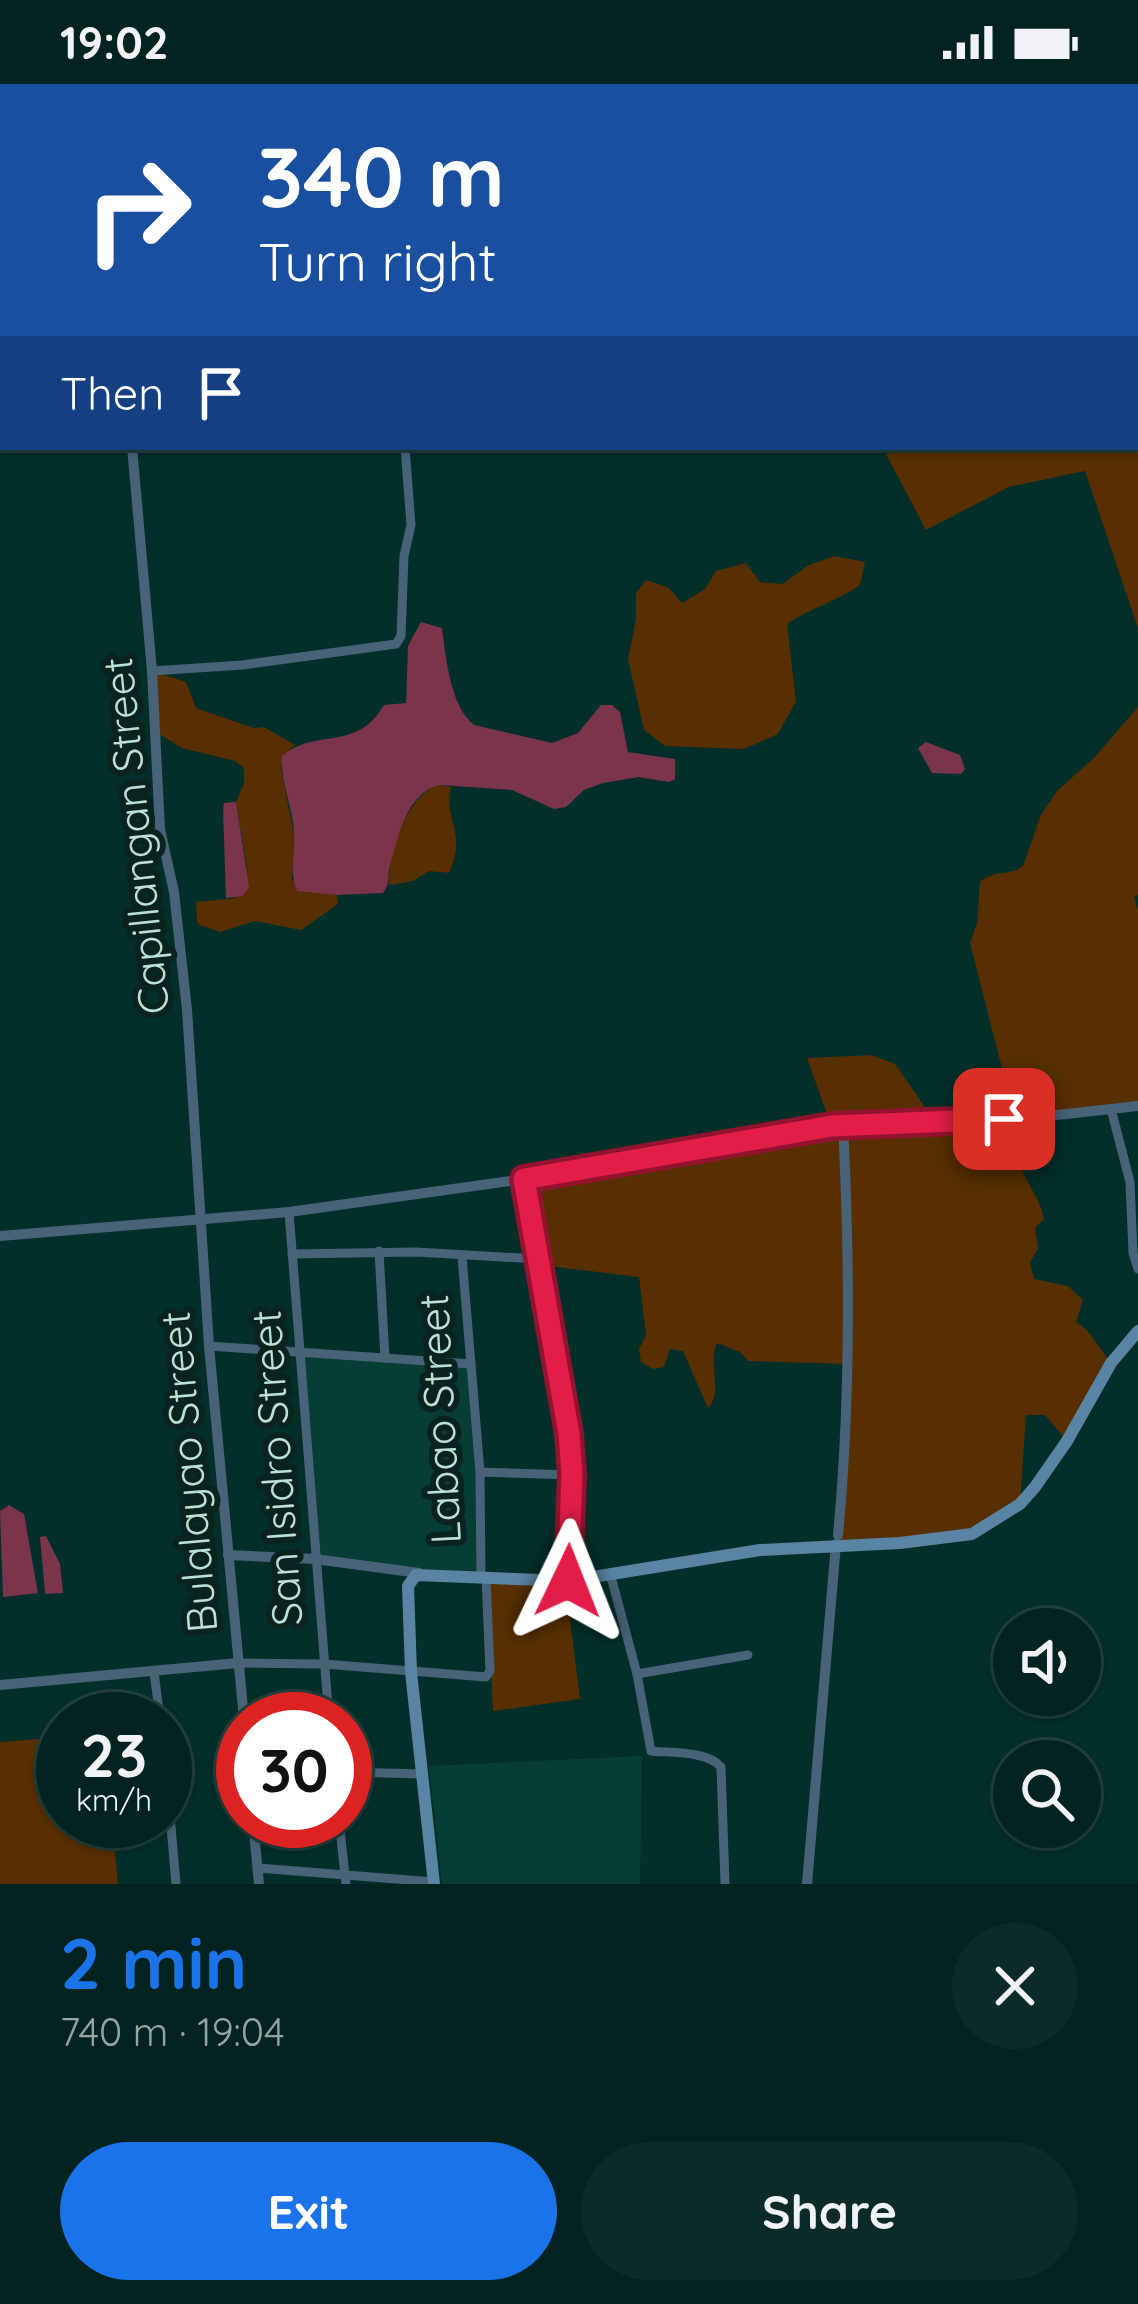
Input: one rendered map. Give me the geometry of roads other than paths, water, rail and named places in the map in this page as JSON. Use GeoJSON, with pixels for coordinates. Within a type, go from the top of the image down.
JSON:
{"type":"FeatureCollection","features":[{"type":"Feature","properties":{"kind":"main road"},"geometry":{"type":"LineString","coordinates":[[434,1883],[412,1672],[408,1586],[419,1574],[568,1581],[837,1540],[900,1543],[972,1534],[1020,1504],[1067,1441],[1111,1364],[1138,1331]]}},
{"type":"Feature","properties":{"kind":"street","name":"Capillangan Street"},"geometry":{"type":"LineString","coordinates":[[131,450],[152,671],[160,829],[174,892],[187,1010],[199,1218]]}},
{"type":"Feature","properties":{"kind":"street"},"geometry":{"type":"LineString","coordinates":[[152,671],[242,665],[396,644],[411,525],[404,450]]}},
{"type":"Feature","properties":{"kind":"street"},"geometry":{"type":"LineString","coordinates":[[0,1236],[289,1212],[524,1179],[844,1125],[1040,1117],[1138,1106]]}},
{"type":"Feature","properties":{"kind":"street"},"geometry":{"type":"LineString","coordinates":[[1111,1109],[1130,1182],[1138,1269]]}},
{"type":"Feature","properties":{"kind":"street"},"geometry":{"type":"LineString","coordinates":[[807,1884],[846,1456],[850,1319],[844,1125]]}},
{"type":"Feature","properties":{"kind":"street"},"geometry":{"type":"LineString","coordinates":[[524,1179],[562,1383],[572,1475],[568,1581]]}},
{"type":"Feature","properties":{"kind":"street","name":"San Isidro Street"},"geometry":{"type":"LineString","coordinates":[[289,1212],[327,1692]]}},
{"type":"Feature","properties":{"kind":"street","name":"Bulalayao Street"},"geometry":{"type":"LineString","coordinates":[[199,1218],[241,1692]]}},
{"type":"Feature","properties":{"kind":"street"},"geometry":{"type":"LineString","coordinates":[[292,1254],[380,1252],[538,1259]]}},
{"type":"Feature","properties":{"kind":"street"},"geometry":{"type":"LineString","coordinates":[[380,1252],[385,1358]]}},
{"type":"Feature","properties":{"kind":"street","name":"Labao Street"},"geometry":{"type":"LineString","coordinates":[[412,1672],[488,1675],[480,1472],[462,1257]]}},
{"type":"Feature","properties":{"kind":"street"},"geometry":{"type":"LineString","coordinates":[[208,1346],[471,1364]]}},
{"type":"Feature","properties":{"kind":"street"},"geometry":{"type":"LineString","coordinates":[[480,1472],[572,1475]]}},
{"type":"Feature","properties":{"kind":"street"},"geometry":{"type":"LineString","coordinates":[[228,1555],[315,1559],[419,1574]]}},
{"type":"Feature","properties":{"kind":"street"},"geometry":{"type":"LineString","coordinates":[[610,1573],[637,1674],[651,1751],[706,1757],[722,1767],[725,1884]]}},
{"type":"Feature","properties":{"kind":"street"},"geometry":{"type":"LineString","coordinates":[[637,1674],[748,1655]]}},
{"type":"Feature","properties":{"kind":"street"},"geometry":{"type":"LineString","coordinates":[[0,1684],[238,1664],[324,1664],[412,1672]]}},
{"type":"Feature","properties":{"kind":"street"},"geometry":{"type":"LineString","coordinates":[[154,1672],[157,1692]]}},
{"type":"Feature","properties":{"kind":"street"},"geometry":{"type":"LineString","coordinates":[[372,1773],[423,1774]]}},
{"type":"Feature","properties":{"kind":"street"},"geometry":{"type":"LineString","coordinates":[[173,1848],[176,1884]]}},
{"type":"Feature","properties":{"kind":"street"},"geometry":{"type":"LineString","coordinates":[[256,1848],[259,1884]]}},
{"type":"Feature","properties":{"kind":"street"},"geometry":{"type":"LineString","coordinates":[[342,1848],[345,1878]]}},
{"type":"Feature","properties":{"kind":"street"},"geometry":{"type":"LineString","coordinates":[[258,1868],[434,1883]]}}]}
